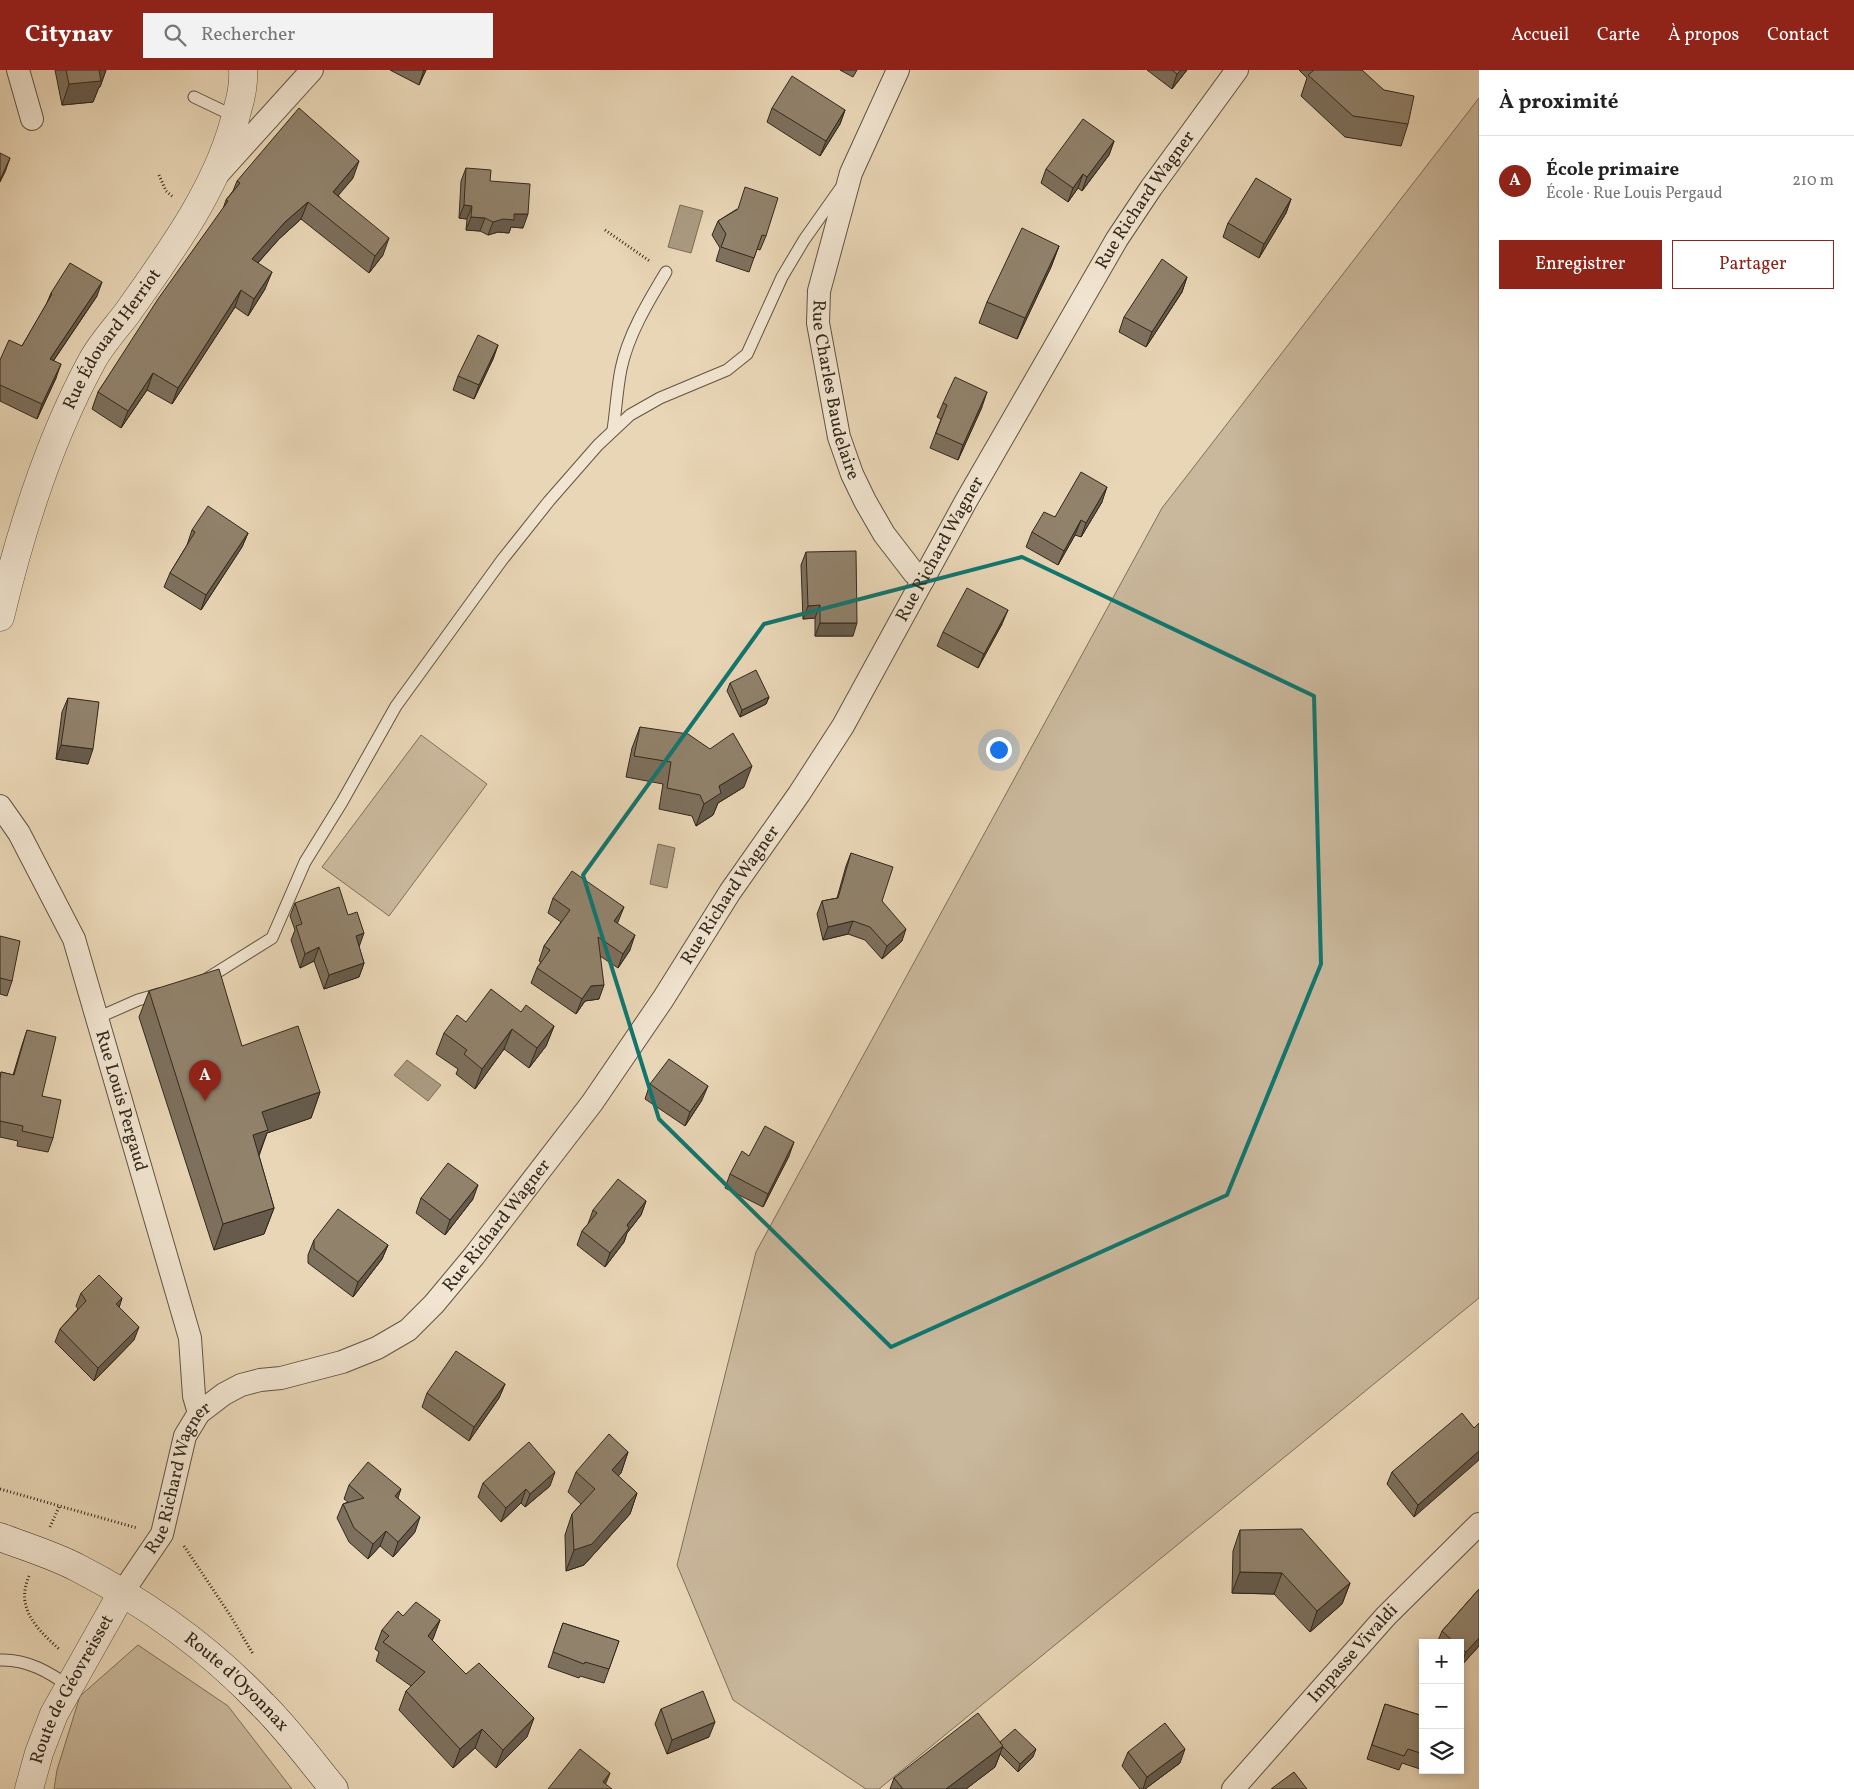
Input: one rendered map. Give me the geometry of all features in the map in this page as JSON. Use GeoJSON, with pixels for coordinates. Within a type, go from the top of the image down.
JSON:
{"type":"FeatureCollection","features":[{"type":"Feature","properties":{"kind":"street"},"geometry":{"type":"LineString","coordinates":[[18,70],[32,119]]}},
{"type":"Feature","properties":{"kind":"street","name":"Rue Édouard Herriot"},"geometry":{"type":"LineString","coordinates":[[0,617],[20,539],[70,404],[93,359],[161,264],[222,161],[242,93],[243,70]]}},
{"type":"Feature","properties":{"kind":"street"},"geometry":{"type":"LineString","coordinates":[[209,184],[312,70]]}},
{"type":"Feature","properties":{"kind":"street","name":"Rue Charles Baudelaire"},"geometry":{"type":"LineString","coordinates":[[898,70],[851,173],[819,291],[818,323],[839,437],[852,474],[884,534],[914,573],[923,580]]}},
{"type":"Feature","properties":{"kind":"street","name":"Rue Richard Wagner"},"geometry":{"type":"LineString","coordinates":[[122,1593],[162,1534],[185,1436],[199,1413],[224,1394],[241,1385],[342,1362],[377,1348],[408,1330],[434,1304],[474,1256],[592,1103],[663,999],[730,892],[799,794],[843,726],[1052,350],[1117,240],[1151,188],[1237,70]]}},
{"type":"Feature","properties":{"kind":"street","name":"Rue Louis Pergaud"},"geometry":{"type":"LineString","coordinates":[[0,806],[19,833],[74,939],[190,1338],[194,1396],[199,1413]]}},
{"type":"Feature","properties":{"kind":"street","name":"Impasse Vivaldi"},"geometry":{"type":"LineString","coordinates":[[1233,1789],[1386,1616],[1479,1524]]}},
{"type":"Feature","properties":{"kind":"street","name":"Route d'Oyonnax"},"geometry":{"type":"LineString","coordinates":[[0,1537],[76,1567],[159,1616],[229,1671],[264,1706],[334,1789]]}},
{"type":"Feature","properties":{"kind":"street","name":"Route de Géovreisset"},"geometry":{"type":"LineString","coordinates":[[29,1789],[36,1762],[54,1714],[122,1593]]}},
{"type":"Feature","properties":{"kind":"lane"},"geometry":{"type":"LineString","coordinates":[[194,98],[236,117]]}},
{"type":"Feature","properties":{"kind":"lane"},"geometry":{"type":"LineString","coordinates":[[200,981],[208,978],[272,938],[305,862],[342,802],[396,706],[502,560],[549,501],[598,445],[630,415],[660,398],[728,370],[747,354],[782,277],[804,240],[851,173]]}},
{"type":"Feature","properties":{"kind":"lane"},"geometry":{"type":"LineString","coordinates":[[614,430],[621,369],[631,339],[645,308],[666,272]]}},
{"type":"Feature","properties":{"kind":"lane"},"geometry":{"type":"LineString","coordinates":[[97,1018],[138,1000],[173,989]]}},
{"type":"Feature","properties":{"kind":"lane"},"geometry":{"type":"LineString","coordinates":[[0,1660],[19,1662],[35,1666],[51,1674],[75,1678]]}},
{"type":"Feature","properties":{"kind":"path"},"geometry":{"type":"LineString","coordinates":[[159,175],[166,191]]}},
{"type":"Feature","properties":{"kind":"path"},"geometry":{"type":"LineString","coordinates":[[605,230],[666,272]]}},
{"type":"Feature","properties":{"kind":"path"},"geometry":{"type":"LineString","coordinates":[[59,1507],[27,1581],[24,1596],[27,1611],[37,1628],[75,1678]]}},
{"type":"Feature","properties":{"kind":"highlighted area"},"geometry":{"type":"Polygon","coordinates":[[[1022,557],[1314,696],[1321,964],[1227,1195],[891,1347],[659,1119],[583,875],[764,624],[1022,557]]]}},
{"type":"Feature","properties":{"kind":"shaded area"},"geometry":{"type":"Polygon","coordinates":[[[1479,98],[1479,1298],[879,1789],[866,1789],[733,1700],[677,1565],[756,1252],[1162,508],[1479,98]]]}},
{"type":"Feature","properties":{"kind":"shaded area"},"geometry":{"type":"Polygon","coordinates":[[[680,205],[703,211],[691,253],[668,247],[680,205]]]}},
{"type":"Feature","properties":{"kind":"shaded area"},"geometry":{"type":"Polygon","coordinates":[[[421,735],[487,784],[389,916],[322,867],[421,735]]]}},
{"type":"Feature","properties":{"kind":"shaded area"},"geometry":{"type":"Polygon","coordinates":[[[658,844],[675,848],[667,888],[650,884],[658,844]]]}},
{"type":"Feature","properties":{"kind":"shaded area"},"geometry":{"type":"Polygon","coordinates":[[[407,1060],[441,1085],[428,1101],[394,1075],[407,1060]]]}},
{"type":"Feature","properties":{"kind":"shaded area"},"geometry":{"type":"Polygon","coordinates":[[[138,1645],[228,1706],[292,1789],[54,1789],[57,1770],[80,1696],[138,1645]]]}},
{"type":"Feature","properties":{"kind":"building"},"geometry":{"type":"Polygon","coordinates":[[[66,70],[99,70],[101,81],[69,84],[66,70]]]}},
{"type":"Feature","properties":{"kind":"building"},"geometry":{"type":"Polygon","coordinates":[[[1172,70],[1181,70],[1177,74],[1172,70]]]}},
{"type":"Feature","properties":{"kind":"building"},"geometry":{"type":"Polygon","coordinates":[[[1314,70],[1362,70],[1384,90],[1414,96],[1408,124],[1353,116],[1308,75],[1314,70]]]}},
{"type":"Feature","properties":{"kind":"building"},"geometry":{"type":"Polygon","coordinates":[[[792,76],[845,110],[826,141],[772,108],[792,76]]]}},
{"type":"Feature","properties":{"kind":"building"},"geometry":{"type":"Polygon","coordinates":[[[299,108],[359,161],[333,192],[389,238],[375,256],[308,202],[285,222],[252,259],[272,272],[254,299],[241,290],[178,388],[153,373],[128,411],[98,392],[158,299],[228,201],[226,200],[240,183],[237,181],[299,108]]]}},
{"type":"Feature","properties":{"kind":"building"},"geometry":{"type":"Polygon","coordinates":[[[1083,119],[1114,141],[1087,177],[1083,174],[1073,188],[1046,169],[1083,119]]]}},
{"type":"Feature","properties":{"kind":"building"},"geometry":{"type":"Polygon","coordinates":[[[0,153],[10,158],[0,180],[0,153]]]}},
{"type":"Feature","properties":{"kind":"building"},"geometry":{"type":"Polygon","coordinates":[[[466,168],[491,170],[490,181],[530,184],[528,214],[514,214],[514,220],[503,219],[493,222],[485,218],[471,217],[472,206],[464,205],[466,168]]]}},
{"type":"Feature","properties":{"kind":"building"},"geometry":{"type":"Polygon","coordinates":[[[1256,178],[1291,199],[1264,244],[1228,223],[1256,178]]]}},
{"type":"Feature","properties":{"kind":"building"},"geometry":{"type":"Polygon","coordinates":[[[745,187],[778,198],[766,236],[762,235],[754,258],[721,247],[726,234],[718,221],[738,209],[745,187]]]}},
{"type":"Feature","properties":{"kind":"building"},"geometry":{"type":"Polygon","coordinates":[[[1022,228],[1059,246],[1025,318],[987,302],[1022,228]]]}},
{"type":"Feature","properties":{"kind":"building"},"geometry":{"type":"Polygon","coordinates":[[[1162,259],[1187,277],[1152,332],[1124,317],[1162,259]]]}},
{"type":"Feature","properties":{"kind":"building"},"geometry":{"type":"Polygon","coordinates":[[[70,263],[102,282],[50,359],[61,364],[42,404],[0,385],[0,360],[9,340],[22,346],[70,263]]]}},
{"type":"Feature","properties":{"kind":"building"},"geometry":{"type":"Polygon","coordinates":[[[478,335],[498,345],[479,385],[458,376],[478,335]]]}},
{"type":"Feature","properties":{"kind":"building"},"geometry":{"type":"Polygon","coordinates":[[[955,377],[987,392],[963,445],[936,433],[947,405],[943,403],[955,377]]]}},
{"type":"Feature","properties":{"kind":"building"},"geometry":{"type":"Polygon","coordinates":[[[1081,472],[1107,487],[1086,523],[1081,520],[1064,551],[1032,532],[1044,512],[1055,517],[1081,472]]]}},
{"type":"Feature","properties":{"kind":"building"},"geometry":{"type":"Polygon","coordinates":[[[208,506],[248,533],[206,595],[170,573],[195,532],[192,530],[208,506]]]}},
{"type":"Feature","properties":{"kind":"building"},"geometry":{"type":"Polygon","coordinates":[[[856,551],[857,623],[820,623],[820,605],[808,606],[806,552],[856,551]]]}},
{"type":"Feature","properties":{"kind":"building"},"geometry":{"type":"Polygon","coordinates":[[[967,588],[1008,610],[984,654],[943,632],[967,588]]]}},
{"type":"Feature","properties":{"kind":"building"},"geometry":{"type":"Polygon","coordinates":[[[756,670],[769,697],[742,710],[730,683],[756,670]]]}},
{"type":"Feature","properties":{"kind":"building"},"geometry":{"type":"Polygon","coordinates":[[[68,698],[99,702],[93,749],[61,745],[68,698]]]}},
{"type":"Feature","properties":{"kind":"building"},"geometry":{"type":"Polygon","coordinates":[[[640,727],[688,734],[710,749],[733,733],[752,766],[719,786],[721,793],[704,804],[700,795],[667,788],[671,762],[634,756],[640,727]]]}},
{"type":"Feature","properties":{"kind":"building"},"geometry":{"type":"Polygon","coordinates":[[[851,853],[893,867],[882,901],[906,929],[887,946],[870,927],[853,921],[828,927],[822,901],[838,898],[851,853]]]}},
{"type":"Feature","properties":{"kind":"building"},"geometry":{"type":"Polygon","coordinates":[[[572,871],[624,907],[614,921],[635,935],[623,954],[598,937],[604,985],[591,986],[582,999],[537,968],[550,950],[544,946],[570,910],[553,898],[572,871]]]}},
{"type":"Feature","properties":{"kind":"building"},"geometry":{"type":"Polygon","coordinates":[[[339,887],[348,915],[357,912],[364,933],[356,936],[364,963],[329,975],[319,947],[305,954],[296,926],[302,924],[295,903],[339,887]]]}},
{"type":"Feature","properties":{"kind":"building"},"geometry":{"type":"Polygon","coordinates":[[[0,936],[20,941],[12,981],[0,978],[0,936]]]}},
{"type":"Feature","properties":{"kind":"building"},"geometry":{"type":"Polygon","coordinates":[[[219,969],[242,1046],[298,1026],[320,1092],[262,1112],[268,1130],[253,1135],[274,1208],[223,1224],[149,991],[219,969]]]}},
{"type":"Feature","properties":{"kind":"building"},"geometry":{"type":"Polygon","coordinates":[[[491,989],[521,1012],[526,1005],[554,1026],[537,1048],[512,1029],[482,1069],[464,1054],[467,1050],[444,1033],[457,1015],[466,1022],[491,989]]]}},
{"type":"Feature","properties":{"kind":"building"},"geometry":{"type":"Polygon","coordinates":[[[27,1030],[56,1037],[42,1096],[61,1100],[53,1138],[22,1131],[23,1126],[0,1121],[1,1072],[14,1075],[27,1030]]]}},
{"type":"Feature","properties":{"kind":"building"},"geometry":{"type":"Polygon","coordinates":[[[669,1059],[708,1086],[690,1112],[650,1084],[669,1059]]]}},
{"type":"Feature","properties":{"kind":"building"},"geometry":{"type":"Polygon","coordinates":[[[765,1126],[794,1142],[768,1194],[730,1174],[742,1151],[749,1156],[765,1126]]]}},
{"type":"Feature","properties":{"kind":"building"},"geometry":{"type":"Polygon","coordinates":[[[448,1163],[478,1185],[450,1220],[421,1198],[448,1163]]]}},
{"type":"Feature","properties":{"kind":"building"},"geometry":{"type":"Polygon","coordinates":[[[618,1179],[646,1201],[627,1225],[629,1228],[610,1253],[582,1231],[597,1213],[593,1210],[618,1179]]]}},
{"type":"Feature","properties":{"kind":"building"},"geometry":{"type":"Polygon","coordinates":[[[338,1209],[388,1245],[358,1282],[314,1249],[314,1240],[338,1209]]]}},
{"type":"Feature","properties":{"kind":"building"},"geometry":{"type":"Polygon","coordinates":[[[99,1275],[122,1298],[116,1304],[139,1327],[98,1368],[60,1329],[86,1301],[81,1293],[99,1275]]]}},
{"type":"Feature","properties":{"kind":"building"},"geometry":{"type":"Polygon","coordinates":[[[456,1351],[505,1384],[474,1427],[427,1393],[456,1351]]]}},
{"type":"Feature","properties":{"kind":"building"},"geometry":{"type":"Polygon","coordinates":[[[1462,1413],[1474,1428],[1479,1423],[1479,1451],[1418,1505],[1392,1472],[1462,1413]]]}},
{"type":"Feature","properties":{"kind":"building"},"geometry":{"type":"Polygon","coordinates":[[[609,1434],[628,1452],[612,1470],[637,1493],[592,1544],[574,1550],[572,1514],[595,1489],[576,1472],[609,1434]]]}},
{"type":"Feature","properties":{"kind":"building"},"geometry":{"type":"Polygon","coordinates":[[[529,1442],[555,1472],[530,1494],[526,1489],[506,1508],[483,1483],[529,1442]]]}},
{"type":"Feature","properties":{"kind":"building"},"geometry":{"type":"Polygon","coordinates":[[[368,1462],[401,1489],[395,1496],[420,1517],[398,1542],[386,1531],[373,1544],[354,1528],[343,1504],[364,1498],[349,1485],[368,1462]]]}},
{"type":"Feature","properties":{"kind":"building"},"geometry":{"type":"Polygon","coordinates":[[[1302,1529],[1350,1583],[1317,1611],[1282,1573],[1240,1572],[1240,1530],[1302,1529]]]}},
{"type":"Feature","properties":{"kind":"building"},"geometry":{"type":"Polygon","coordinates":[[[1479,1589],[1479,1638],[1466,1652],[1464,1651],[1464,1639],[1451,1639],[1442,1631],[1479,1589]]]}},
{"type":"Feature","properties":{"kind":"building"},"geometry":{"type":"Polygon","coordinates":[[[416,1602],[440,1620],[428,1636],[466,1674],[479,1663],[534,1718],[503,1750],[482,1729],[460,1749],[406,1691],[425,1672],[383,1642],[389,1636],[382,1630],[398,1611],[403,1616],[416,1602]]]}},
{"type":"Feature","properties":{"kind":"building"},"geometry":{"type":"Polygon","coordinates":[[[563,1623],[619,1641],[609,1669],[585,1662],[584,1664],[553,1652],[563,1623]]]}},
{"type":"Feature","properties":{"kind":"building"},"geometry":{"type":"Polygon","coordinates":[[[703,1691],[715,1722],[672,1740],[661,1709],[703,1691]]]}},
{"type":"Feature","properties":{"kind":"building"},"geometry":{"type":"Polygon","coordinates":[[[1385,1704],[1419,1715],[1419,1753],[1408,1749],[1404,1756],[1372,1745],[1385,1704]]]}},
{"type":"Feature","properties":{"kind":"building"},"geometry":{"type":"Polygon","coordinates":[[[978,1713],[1003,1746],[946,1789],[903,1789],[894,1778],[978,1713]]]}},
{"type":"Feature","properties":{"kind":"building"},"geometry":{"type":"Polygon","coordinates":[[[1165,1723],[1185,1749],[1147,1777],[1128,1752],[1165,1723]]]}},
{"type":"Feature","properties":{"kind":"building"},"geometry":{"type":"Polygon","coordinates":[[[1015,1729],[1036,1749],[1020,1764],[1000,1742],[1015,1729]]]}},
{"type":"Feature","properties":{"kind":"building"},"geometry":{"type":"Polygon","coordinates":[[[580,1749],[610,1773],[603,1782],[612,1789],[548,1789],[580,1749]]]}},
{"type":"Feature","properties":{"kind":"building"},"geometry":{"type":"Polygon","coordinates":[[[1294,1772],[1307,1789],[1271,1789],[1294,1772]]]}},
{"type":"Feature","properties":{"kind":"place","name":"École primaire"},"geometry":{"type":"Point","coordinates":[205,1101]}}]}
